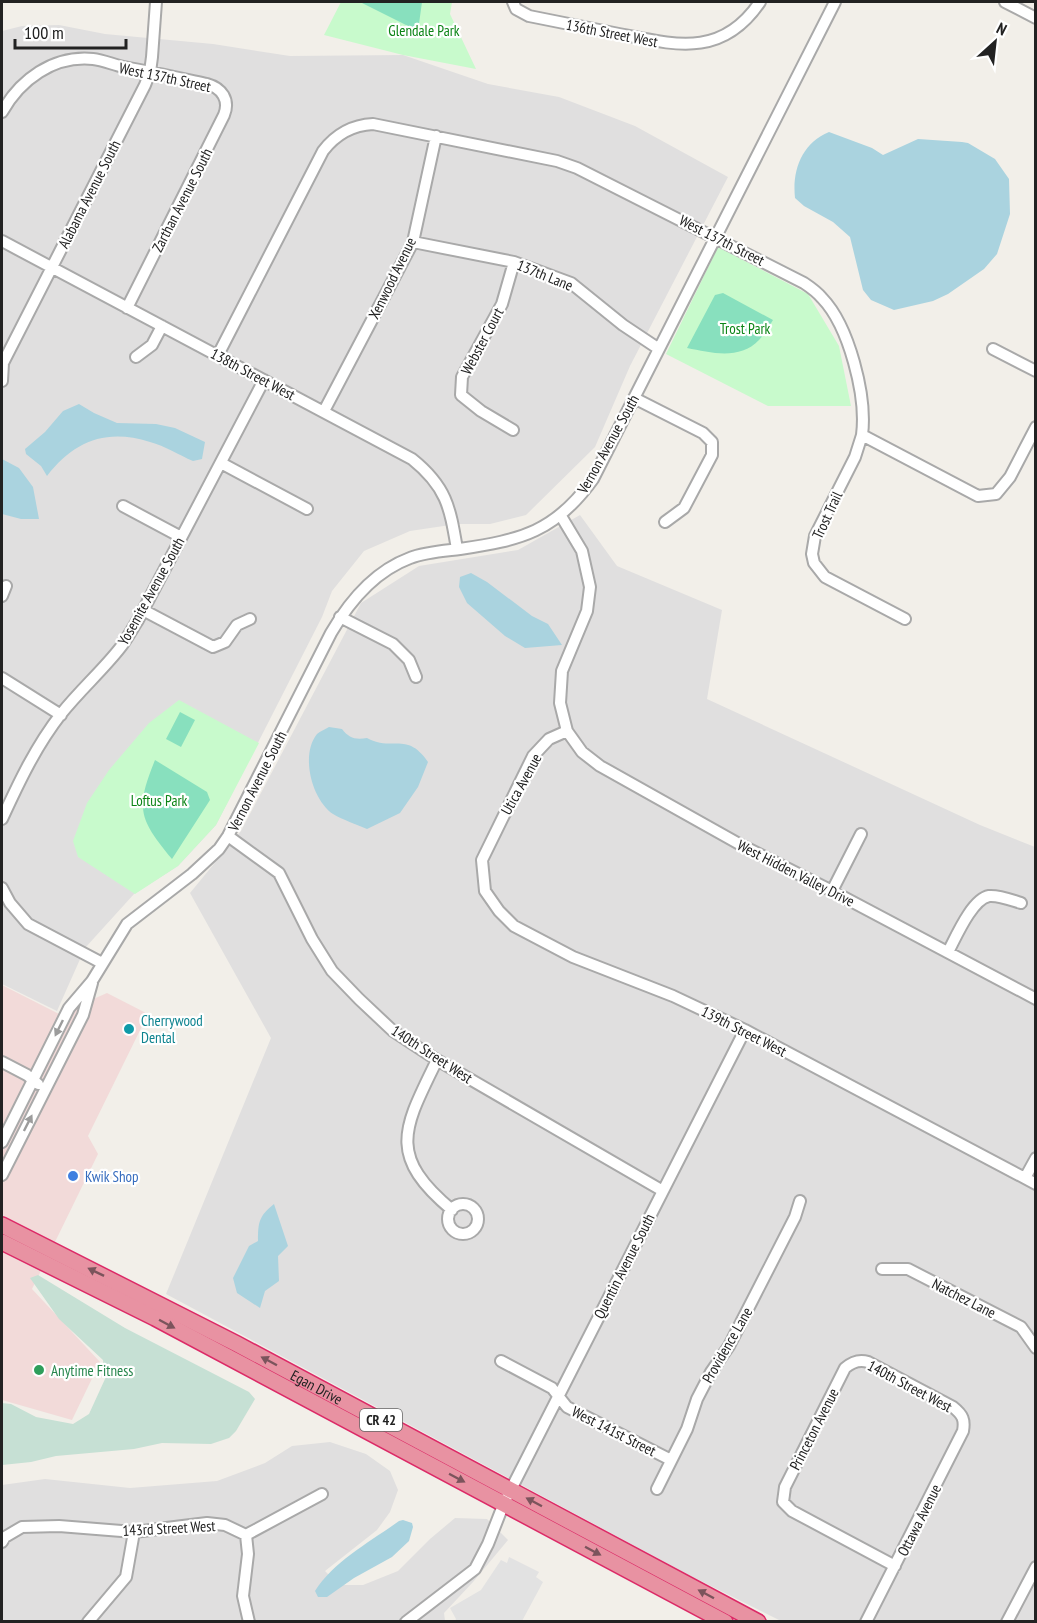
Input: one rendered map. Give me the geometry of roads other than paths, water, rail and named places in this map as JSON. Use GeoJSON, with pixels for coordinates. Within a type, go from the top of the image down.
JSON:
{"type":"FeatureCollection","features":[{"type":"Feature","properties":{"kind":"highway","name":"Egan Drive"},"geometry":{"type":"LineString","coordinates":[[2,1225],[162,1305],[508,1496],[725,1622]]}},
{"type":"Feature","properties":{"kind":"highway","name":"Egan Drive"},"geometry":{"type":"LineString","coordinates":[[2,1242],[758,1622]]}},
{"type":"Feature","properties":{"kind":"street","name":"Alabama Avenue South"},"geometry":{"type":"LineString","coordinates":[[2,381],[3,363],[150,72],[156,2]]}},
{"type":"Feature","properties":{"kind":"street","name":"136th Street West"},"geometry":{"type":"LineString","coordinates":[[515,5],[529,16],[669,44],[694,45],[710,41],[736,27],[760,2]]}},
{"type":"Feature","properties":{"kind":"street","name":"Vernon Avenue South"},"geometry":{"type":"LineString","coordinates":[[2,1142],[69,1008],[92,981],[127,924],[200,867],[219,849],[228,836],[340,617],[371,581],[409,558],[501,543],[530,534],[561,516],[578,500],[593,479],[835,2]]}},
{"type":"Feature","properties":{"kind":"street"},"geometry":{"type":"LineString","coordinates":[[1005,2],[1035,18]]}},
{"type":"Feature","properties":{"kind":"street","name":"West 137th Street"},"geometry":{"type":"LineString","coordinates":[[2,112],[12,94],[26,80],[64,61],[93,59],[215,86],[220,91]]}},
{"type":"Feature","properties":{"kind":"street","name":"Zarthan Avenue South"},"geometry":{"type":"LineString","coordinates":[[127,308],[224,115],[226,103],[220,91]]}},
{"type":"Feature","properties":{"kind":"street","name":"West 137th Street"},"geometry":{"type":"LineString","coordinates":[[218,355],[323,151],[338,135],[351,127],[363,124],[385,125],[557,161],[577,168],[804,283],[823,298],[837,320],[861,384],[862,435]]}},
{"type":"Feature","properties":{"kind":"street","name":"Xenwood Avenue"},"geometry":{"type":"LineString","coordinates":[[324,411],[413,242],[436,136]]}},
{"type":"Feature","properties":{"kind":"street","name":"138th Street West"},"geometry":{"type":"LineString","coordinates":[[2,241],[412,459],[429,474],[447,501],[457,549]]}},
{"type":"Feature","properties":{"kind":"street","name":"137th Lane"},"geometry":{"type":"LineString","coordinates":[[413,242],[514,262],[571,283],[623,325],[659,349]]}},
{"type":"Feature","properties":{"kind":"street","name":"Webster Court"},"geometry":{"type":"LineString","coordinates":[[513,430],[481,411],[461,395],[462,377],[502,304],[514,262]]}},
{"type":"Feature","properties":{"kind":"street"},"geometry":{"type":"LineString","coordinates":[[136,357],[152,345],[162,326]]}},
{"type":"Feature","properties":{"kind":"street"},"geometry":{"type":"LineString","coordinates":[[993,349],[1035,370]]}},
{"type":"Feature","properties":{"kind":"street","name":"Yosemite Avenue South"},"geometry":{"type":"LineString","coordinates":[[2,819],[35,753],[84,685],[122,645],[143,610],[264,380]]}},
{"type":"Feature","properties":{"kind":"street"},"geometry":{"type":"LineString","coordinates":[[634,398],[703,433],[712,442],[712,455],[684,508],[665,522]]}},
{"type":"Feature","properties":{"kind":"street"},"geometry":{"type":"LineString","coordinates":[[862,435],[978,496],[996,494],[1010,477],[1035,427]]}},
{"type":"Feature","properties":{"kind":"street","name":"Trost Trail"},"geometry":{"type":"LineString","coordinates":[[862,435],[855,457],[815,536],[812,554],[814,563],[825,577],[905,619]]}},
{"type":"Feature","properties":{"kind":"street"},"geometry":{"type":"LineString","coordinates":[[1025,446],[1035,451]]}},
{"type":"Feature","properties":{"kind":"street"},"geometry":{"type":"LineString","coordinates":[[221,463],[307,509]]}},
{"type":"Feature","properties":{"kind":"street"},"geometry":{"type":"LineString","coordinates":[[123,506],[181,537]]}},
{"type":"Feature","properties":{"kind":"street"},"geometry":{"type":"LineString","coordinates":[[561,516],[582,551],[590,587],[586,611],[562,671],[560,703],[567,731]]}},
{"type":"Feature","properties":{"kind":"street"},"geometry":{"type":"LineString","coordinates":[[143,610],[213,647],[225,642],[237,625],[250,619]]}},
{"type":"Feature","properties":{"kind":"street"},"geometry":{"type":"LineString","coordinates":[[340,617],[393,644],[409,660],[416,677]]}},
{"type":"Feature","properties":{"kind":"street"},"geometry":{"type":"LineString","coordinates":[[2,678],[61,715]]}},
{"type":"Feature","properties":{"kind":"street","name":"Utica Avenue"},"geometry":{"type":"LineString","coordinates":[[482,860],[533,756],[549,739],[567,731]]}},
{"type":"Feature","properties":{"kind":"street","name":"West Hidden Valley Drive"},"geometry":{"type":"LineString","coordinates":[[567,731],[582,752],[600,766],[741,845],[1035,999]]}},
{"type":"Feature","properties":{"kind":"street"},"geometry":{"type":"LineString","coordinates":[[832,891],[861,834]]}},
{"type":"Feature","properties":{"kind":"street","name":"140th Street West"},"geometry":{"type":"LineString","coordinates":[[228,836],[279,873],[312,939],[332,970],[393,1031],[437,1060],[663,1191]]}},
{"type":"Feature","properties":{"kind":"street","name":"139th Street West"},"geometry":{"type":"LineString","coordinates":[[482,860],[485,891],[513,926],[573,957],[673,996],[745,1030],[1030,1181]]}},
{"type":"Feature","properties":{"kind":"street"},"geometry":{"type":"LineString","coordinates":[[2,888],[10,903],[28,924],[102,963]]}},
{"type":"Feature","properties":{"kind":"street"},"geometry":{"type":"LineString","coordinates":[[948,952],[975,904],[987,896],[1021,903]]}},
{"type":"Feature","properties":{"kind":"street","name":"Vernon Avenue South"},"geometry":{"type":"LineString","coordinates":[[2,1175],[82,1016],[92,981]]}},
{"type":"Feature","properties":{"kind":"street","name":"Quentin Avenue South"},"geometry":{"type":"LineString","coordinates":[[406,1622],[475,1569],[508,1496],[558,1396],[745,1030]]}},
{"type":"Feature","properties":{"kind":"street"},"geometry":{"type":"LineString","coordinates":[[437,1060],[409,1121],[408,1146],[410,1159],[423,1183],[452,1210]]}},
{"type":"Feature","properties":{"kind":"street"},"geometry":{"type":"LineString","coordinates":[[2,1062],[47,1088]]}},
{"type":"Feature","properties":{"kind":"street"},"geometry":{"type":"LineString","coordinates":[[1030,1181],[1035,1158]]}},
{"type":"Feature","properties":{"kind":"street","name":"Providence Lane"},"geometry":{"type":"LineString","coordinates":[[657,1489],[687,1429],[697,1399],[711,1372],[729,1346],[795,1218],[800,1201]]}},
{"type":"Feature","properties":{"kind":"street","name":"Natchez Lane"},"geometry":{"type":"LineString","coordinates":[[882,1269],[908,1269],[1021,1327],[1035,1348]]}},
{"type":"Feature","properties":{"kind":"street","name":"West 141st Street"},"geometry":{"type":"LineString","coordinates":[[501,1361],[552,1388],[567,1407],[671,1460]]}},
{"type":"Feature","properties":{"kind":"street","name":"140th Street West"},"geometry":{"type":"LineString","coordinates":[[855,1361],[868,1362],[953,1407],[963,1416]]}},
{"type":"Feature","properties":{"kind":"street","name":"Princeton Avenue"},"geometry":{"type":"LineString","coordinates":[[855,1361],[845,1368],[785,1487],[783,1502],[792,1511],[895,1566]]}},
{"type":"Feature","properties":{"kind":"street","name":"Ottawa Avenue"},"geometry":{"type":"LineString","coordinates":[[866,1622],[963,1431],[963,1416]]}},
{"type":"Feature","properties":{"kind":"street"},"geometry":{"type":"LineString","coordinates":[[249,1622],[243,1596],[248,1554],[246,1535],[322,1494]]}},
{"type":"Feature","properties":{"kind":"street","name":"143rd Street West"},"geometry":{"type":"LineString","coordinates":[[3,1539],[22,1527],[59,1526],[134,1532],[207,1523],[225,1525],[246,1535]]}},
{"type":"Feature","properties":{"kind":"street"},"geometry":{"type":"LineString","coordinates":[[88,1622],[126,1577],[134,1532]]}},
{"type":"Feature","properties":{"kind":"street"},"geometry":{"type":"LineString","coordinates":[[1007,1622],[1035,1567]]}},
{"type":"Feature","properties":{"kind":"water"},"geometry":{"type":"Polygon","coordinates":[[[829,132],[872,148],[883,155],[918,139],[968,143],[995,159],[1009,179],[1010,214],[997,254],[984,269],[948,294],[933,301],[894,310],[871,300],[863,290],[850,237],[833,222],[804,206],[795,198],[795,177],[801,159],[812,143],[829,132]]]}},
{"type":"Feature","properties":{"kind":"water"},"geometry":{"type":"Polygon","coordinates":[[[79,404],[117,423],[156,424],[175,428],[205,442],[202,459],[193,461],[161,446],[134,438],[105,437],[80,446],[68,454],[47,476],[41,466],[26,454],[25,449],[45,432],[63,411],[79,404]]]}},
{"type":"Feature","properties":{"kind":"water"},"geometry":{"type":"Polygon","coordinates":[[[2,459],[19,468],[33,487],[39,519],[21,519],[2,514],[2,459]]]}},
{"type":"Feature","properties":{"kind":"water"},"geometry":{"type":"Polygon","coordinates":[[[471,573],[487,582],[532,616],[548,624],[562,645],[525,648],[505,636],[467,603],[459,587],[460,577],[471,573]]]}},
{"type":"Feature","properties":{"kind":"water"},"geometry":{"type":"Polygon","coordinates":[[[329,727],[342,729],[356,738],[406,744],[413,747],[428,762],[418,787],[400,813],[367,829],[333,814],[319,799],[311,777],[309,753],[317,734],[329,727]]]}},
{"type":"Feature","properties":{"kind":"water"},"geometry":{"type":"Polygon","coordinates":[[[274,1204],[288,1246],[278,1256],[279,1281],[265,1291],[260,1308],[237,1293],[233,1278],[249,1246],[258,1241],[262,1216],[274,1204]]]}},
{"type":"Feature","properties":{"kind":"water"},"geometry":{"type":"Polygon","coordinates":[[[403,1520],[412,1523],[409,1541],[392,1557],[354,1578],[327,1597],[318,1597],[315,1591],[332,1570],[365,1544],[403,1520]]]}},
{"type":"Feature","properties":{"kind":"place","name":"Cherrywood Dental"},"geometry":{"type":"Point","coordinates":[129,1029]}},
{"type":"Feature","properties":{"kind":"place","name":"Kwik Shop"},"geometry":{"type":"Point","coordinates":[73,1176]}},
{"type":"Feature","properties":{"kind":"place","name":"Anytime Fitness"},"geometry":{"type":"Point","coordinates":[39,1370]}},
{"type":"Feature","properties":{"kind":"park label","name":"Glendale Park"},"geometry":{"type":"Point","coordinates":[424,30]}},
{"type":"Feature","properties":{"kind":"park label","name":"Trost Park"},"geometry":{"type":"Point","coordinates":[745,328]}},
{"type":"Feature","properties":{"kind":"park label","name":"Loftus Park"},"geometry":{"type":"Point","coordinates":[159,800]}}]}
